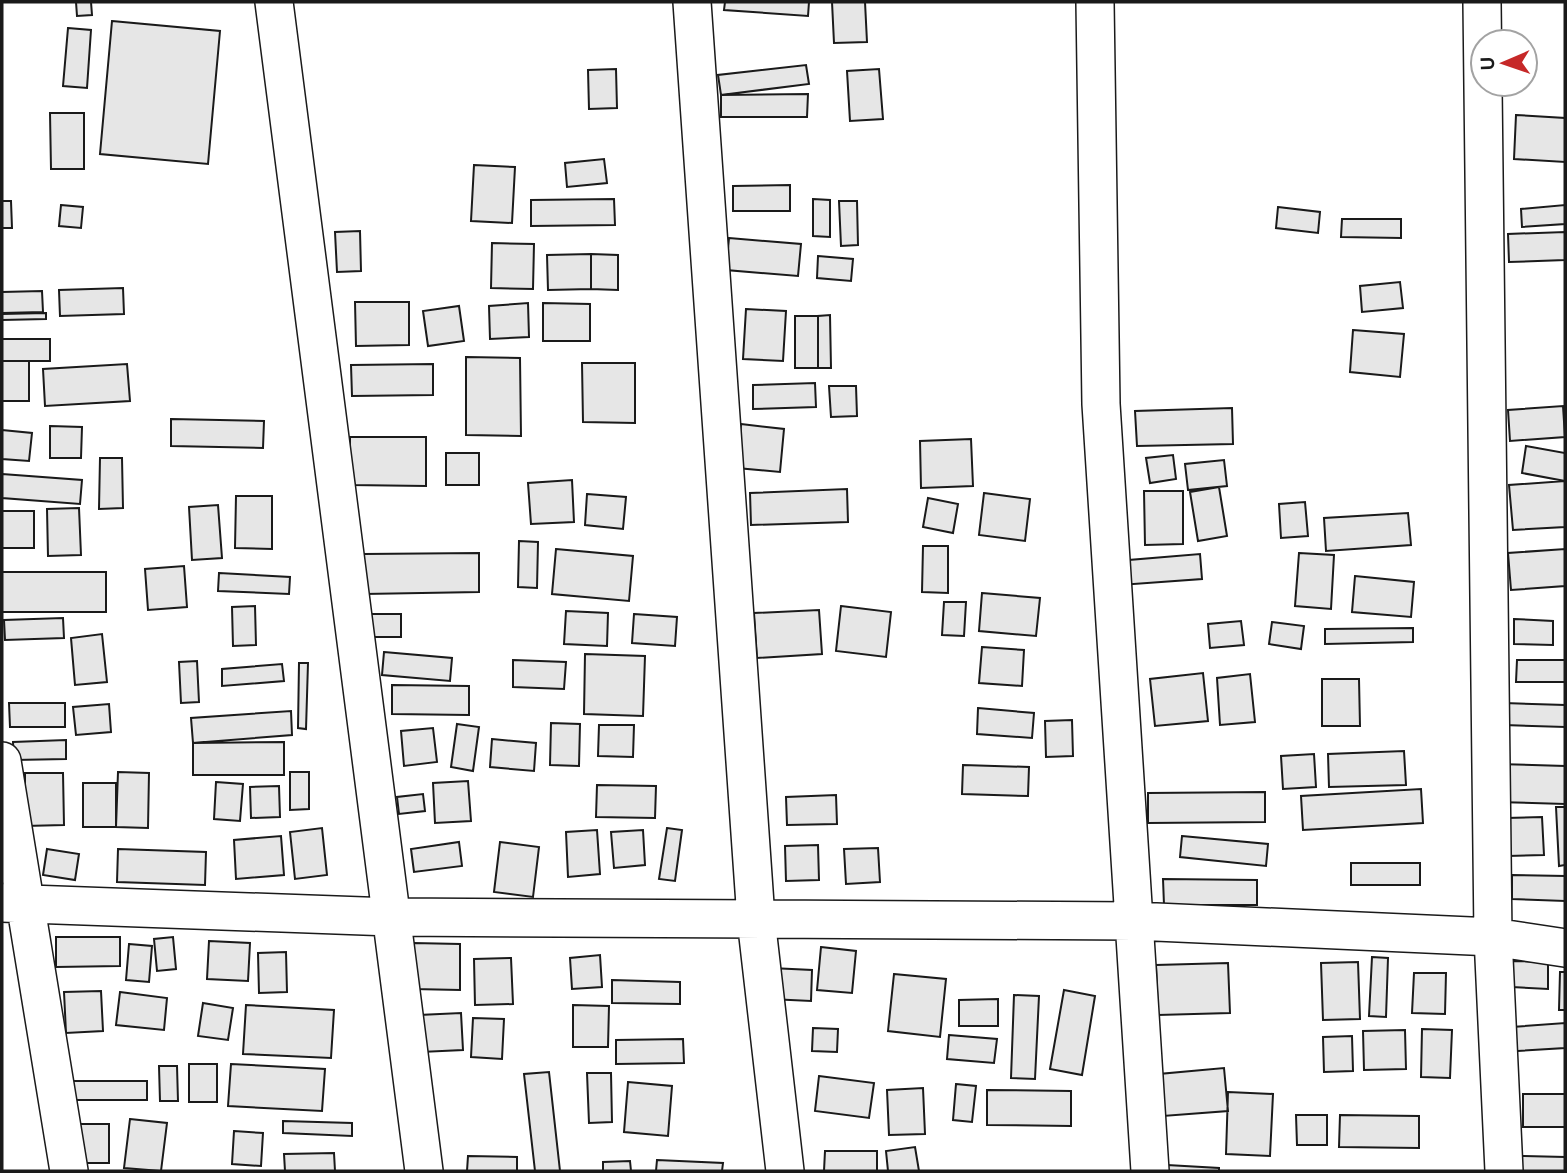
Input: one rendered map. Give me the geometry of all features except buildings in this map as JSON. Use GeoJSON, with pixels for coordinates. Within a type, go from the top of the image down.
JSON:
{"type":"FeatureCollection","features":[{"type":"Feature","properties":{"kind":"street"},"geometry":{"type":"LineString","coordinates":[[274,2],[424,1171]]}},
{"type":"Feature","properties":{"kind":"street"},"geometry":{"type":"LineString","coordinates":[[692,2],[756,919],[786,1171]]}},
{"type":"Feature","properties":{"kind":"street"},"geometry":{"type":"LineString","coordinates":[[1095,2],[1101,404],[1150,1171]]}},
{"type":"Feature","properties":{"kind":"street"},"geometry":{"type":"LineString","coordinates":[[1482,2],[1493,937],[1504,1171]]}},
{"type":"Feature","properties":{"kind":"street"},"geometry":{"type":"LineString","coordinates":[[2,761],[13,903],[69,1171]]}},
{"type":"Feature","properties":{"kind":"street"},"geometry":{"type":"LineString","coordinates":[[13,903],[391,917],[1134,921],[1493,937],[1565,948]]}}]}
